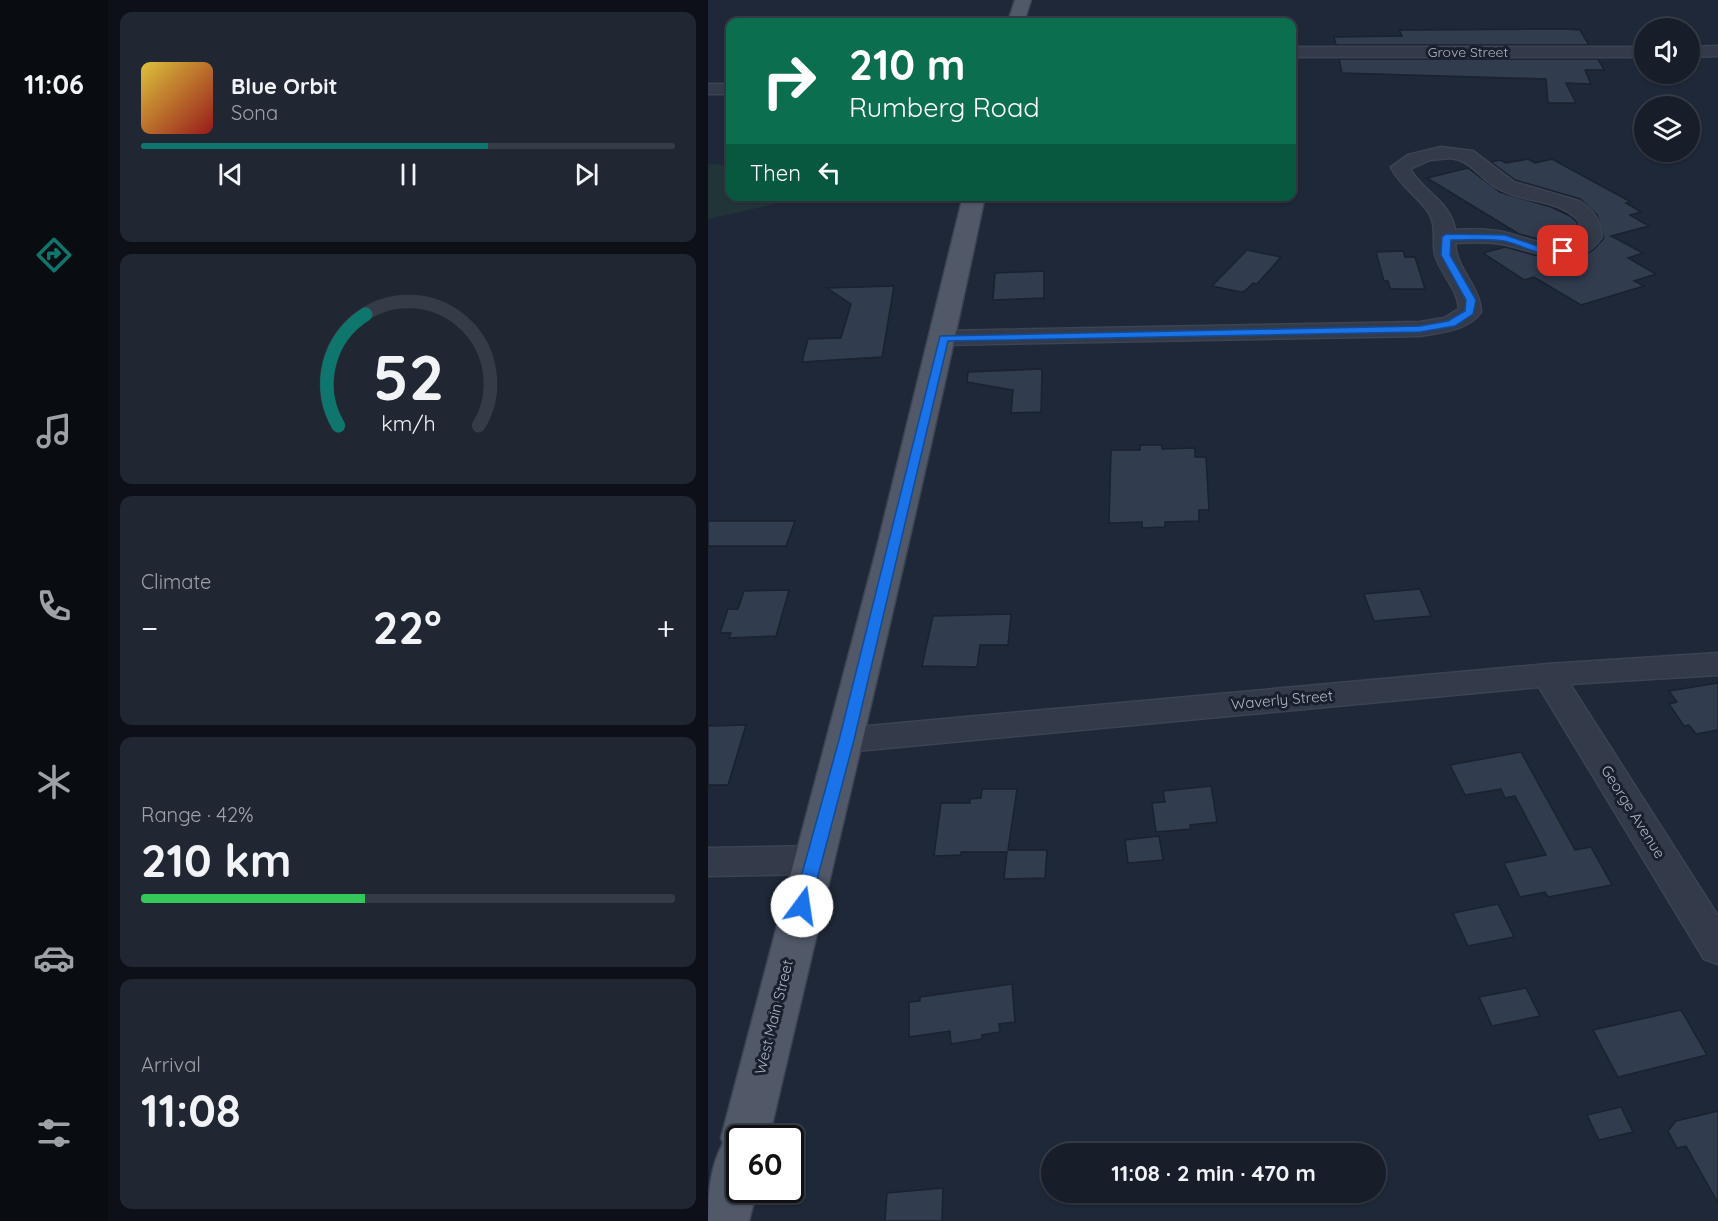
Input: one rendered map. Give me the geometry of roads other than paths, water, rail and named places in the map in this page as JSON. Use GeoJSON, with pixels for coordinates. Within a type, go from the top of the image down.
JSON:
{"type":"FeatureCollection","features":[{"type":"Feature","properties":{"kind":"main road"},"geometry":{"type":"LineString","coordinates":[[1017,18],[1023,0]]}},
{"type":"Feature","properties":{"kind":"main road","name":"West Main Street"},"geometry":{"type":"LineString","coordinates":[[747,1125],[813,860],[846,740],[943,338],[973,201]]}},
{"type":"Feature","properties":{"kind":"main road"},"geometry":{"type":"LineString","coordinates":[[724,1221],[729,1203]]}},
{"type":"Feature","properties":{"kind":"street"},"geometry":{"type":"LineString","coordinates":[[1700,51],[1718,51]]}},
{"type":"Feature","properties":{"kind":"street","name":"Grove Street"},"geometry":{"type":"LineString","coordinates":[[1296,52],[1634,52]]}},
{"type":"Feature","properties":{"kind":"street"},"geometry":{"type":"LineString","coordinates":[[708,89],[726,89]]}},
{"type":"Feature","properties":{"kind":"street"},"geometry":{"type":"LineString","coordinates":[[943,338],[1420,329],[1451,324],[1470,312],[1471,300],[1445,255],[1446,237],[1440,214],[1406,181],[1400,167],[1412,158],[1434,153],[1466,155],[1491,177],[1508,188],[1566,204],[1581,212],[1589,221],[1592,237],[1582,246],[1563,251],[1539,250],[1505,238],[1446,237]]}},
{"type":"Feature","properties":{"kind":"street","name":"Waverly Street"},"geometry":{"type":"LineString","coordinates":[[846,740],[1548,675],[1718,664]]}},
{"type":"Feature","properties":{"kind":"street","name":"George Avenue"},"geometry":{"type":"LineString","coordinates":[[1548,675],[1718,948]]}},
{"type":"Feature","properties":{"kind":"street"},"geometry":{"type":"LineString","coordinates":[[708,862],[813,860]]}}]}
